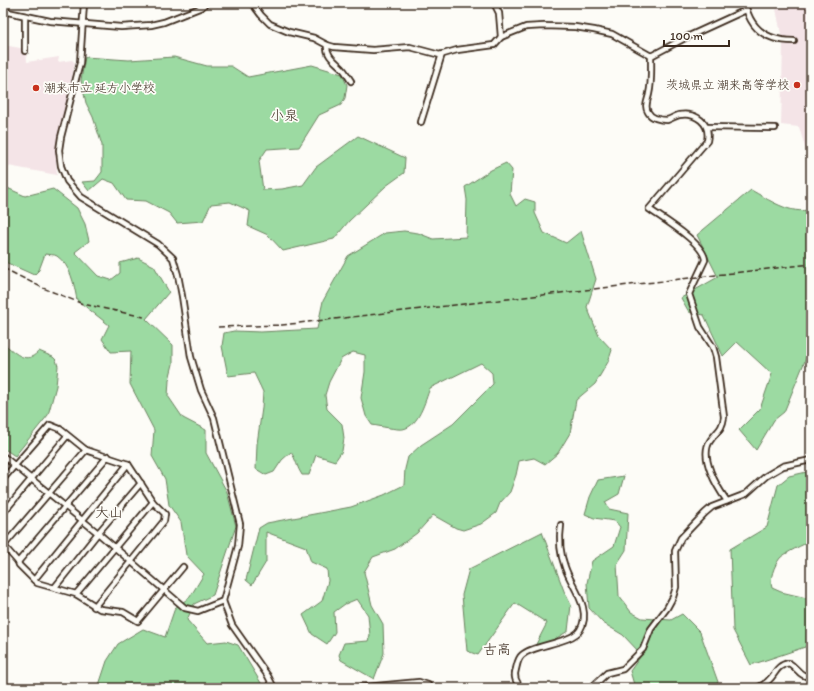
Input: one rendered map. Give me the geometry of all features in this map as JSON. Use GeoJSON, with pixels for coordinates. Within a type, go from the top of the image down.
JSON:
{"type":"FeatureCollection","features":[{"type":"Feature","properties":{"kind":"street"},"geometry":{"type":"LineString","coordinates":[[84,3],[80,63],[61,137],[59,150],[61,166],[67,181],[81,197],[158,244],[173,258],[182,296],[191,357],[201,390],[214,418],[240,524],[238,546],[223,601],[232,625],[268,676],[274,688]]}},
{"type":"Feature","properties":{"kind":"street"},"geometry":{"type":"LineString","coordinates":[[3,11],[83,25],[121,27],[152,25],[164,22],[202,7],[206,3]]}},
{"type":"Feature","properties":{"kind":"street"},"geometry":{"type":"LineString","coordinates":[[252,3],[270,24],[289,32],[314,38],[334,47],[373,50],[410,47],[442,54],[457,50],[494,45],[501,37],[526,27],[576,27],[612,34],[651,56]]}},
{"type":"Feature","properties":{"kind":"street"},"geometry":{"type":"LineString","coordinates":[[494,3],[499,13],[501,37]]}},
{"type":"Feature","properties":{"kind":"street"},"geometry":{"type":"LineString","coordinates":[[745,3],[746,10],[753,25],[761,33],[773,38],[794,41]]}},
{"type":"Feature","properties":{"kind":"street"},"geometry":{"type":"LineString","coordinates":[[651,56],[687,37],[746,10]]}},
{"type":"Feature","properties":{"kind":"street"},"geometry":{"type":"LineString","coordinates":[[25,16],[25,51]]}},
{"type":"Feature","properties":{"kind":"street"},"geometry":{"type":"LineString","coordinates":[[327,45],[329,55],[343,69],[351,81]]}},
{"type":"Feature","properties":{"kind":"street"},"geometry":{"type":"LineString","coordinates":[[421,122],[442,54]]}},
{"type":"Feature","properties":{"kind":"street"},"geometry":{"type":"LineString","coordinates":[[651,56],[651,80],[646,105],[648,113],[656,119],[667,120],[688,115],[703,121],[708,127],[707,141],[701,150],[649,209],[691,239],[702,250],[705,256],[705,260],[689,294],[700,327],[713,347],[716,357],[724,417],[722,427],[710,441],[707,450],[707,458],[716,484],[727,501]]}},
{"type":"Feature","properties":{"kind":"street"},"geometry":{"type":"LineString","coordinates":[[708,127],[775,128]]}},
{"type":"Feature","properties":{"kind":"street"},"geometry":{"type":"LineString","coordinates":[[3,479],[50,424],[60,429],[86,450],[108,456],[128,464],[164,514],[164,521],[94,606]]}},
{"type":"Feature","properties":{"kind":"street"},"geometry":{"type":"LineString","coordinates":[[3,512],[67,436]]}},
{"type":"Feature","properties":{"kind":"street"},"geometry":{"type":"LineString","coordinates":[[6,543],[48,492],[86,450]]}},
{"type":"Feature","properties":{"kind":"street"},"geometry":{"type":"LineString","coordinates":[[3,456],[98,533],[114,548],[165,589],[185,608],[198,611],[223,601]]}},
{"type":"Feature","properties":{"kind":"street"},"geometry":{"type":"LineString","coordinates":[[18,562],[108,456]]}},
{"type":"Feature","properties":{"kind":"street"},"geometry":{"type":"LineString","coordinates":[[591,688],[607,674],[623,669],[643,649],[651,629],[667,608],[673,597],[676,587],[675,551],[681,538],[705,512],[712,507],[746,494],[766,476],[783,466],[811,460]]}},
{"type":"Feature","properties":{"kind":"street"},"geometry":{"type":"LineString","coordinates":[[34,580],[128,464]]}},
{"type":"Feature","properties":{"kind":"street"},"geometry":{"type":"LineString","coordinates":[[55,587],[98,533],[141,483]]}},
{"type":"Feature","properties":{"kind":"street"},"geometry":{"type":"LineString","coordinates":[[76,594],[154,502]]}},
{"type":"Feature","properties":{"kind":"street"},"geometry":{"type":"LineString","coordinates":[[522,688],[517,684],[514,674],[522,655],[528,651],[570,638],[581,630],[583,623],[584,615],[582,602],[565,569],[562,557],[561,525]]}},
{"type":"Feature","properties":{"kind":"street"},"geometry":{"type":"LineString","coordinates":[[3,537],[6,543],[5,547],[19,565],[37,583],[76,594],[100,609],[124,612],[138,621],[183,566]]}},
{"type":"Feature","properties":{"kind":"street"},"geometry":{"type":"LineString","coordinates":[[757,688],[769,681],[778,667],[783,664],[789,663],[794,666],[802,676],[811,676]]}},
{"type":"Feature","properties":{"kind":"street"},"geometry":{"type":"LineString","coordinates":[[355,688],[419,682],[428,685],[426,688]]}},
{"type":"Feature","properties":{"kind":"shaded area","name":"茨城県立 潮来高等学校"},"geometry":{"type":"Polygon","coordinates":[[[811,3],[811,156],[807,154],[799,127],[781,125],[783,44],[776,9],[811,3]]]}},
{"type":"Feature","properties":{"kind":"shaded area","name":"潮来市立 延方小学校"},"geometry":{"type":"Polygon","coordinates":[[[3,45],[26,49],[27,62],[59,57],[58,62],[72,60],[75,63],[57,146],[57,175],[3,165],[3,45]]]}},
{"type":"Feature","properties":{"kind":"green space"},"geometry":{"type":"Polygon","coordinates":[[[85,57],[129,60],[174,57],[207,66],[231,66],[248,77],[312,65],[342,74],[347,85],[345,98],[341,105],[319,115],[299,147],[267,149],[259,161],[263,190],[282,189],[303,185],[316,167],[358,136],[405,158],[404,173],[386,186],[349,221],[334,239],[283,251],[268,235],[248,226],[250,211],[230,202],[211,204],[203,221],[177,223],[169,213],[146,201],[126,200],[114,183],[103,179],[89,191],[82,182],[95,181],[102,172],[102,145],[93,117],[86,103],[81,80],[85,57]]]}},
{"type":"Feature","properties":{"kind":"green space"},"geometry":{"type":"Polygon","coordinates":[[[506,163],[512,170],[510,194],[516,206],[525,199],[535,202],[535,213],[544,233],[566,243],[581,231],[596,279],[587,307],[599,336],[612,350],[608,362],[595,384],[576,400],[570,433],[558,453],[545,464],[534,458],[519,461],[510,492],[500,503],[496,513],[481,524],[463,530],[456,528],[433,515],[417,533],[395,549],[373,557],[364,572],[372,605],[383,624],[384,653],[374,679],[341,660],[339,655],[344,643],[368,641],[370,636],[368,615],[357,599],[345,604],[334,612],[335,632],[327,644],[312,634],[303,615],[322,601],[328,581],[327,569],[311,562],[306,547],[266,532],[266,562],[252,585],[246,580],[259,528],[267,523],[351,507],[384,495],[404,485],[405,469],[408,457],[421,445],[453,424],[493,384],[492,373],[481,363],[430,388],[421,412],[409,427],[400,429],[372,425],[366,416],[361,398],[365,372],[365,355],[353,352],[341,359],[329,382],[325,395],[327,409],[342,424],[344,438],[342,451],[335,461],[316,455],[309,475],[302,475],[291,452],[282,460],[274,472],[266,475],[256,469],[257,444],[263,392],[254,373],[228,376],[222,346],[224,333],[234,331],[261,332],[317,329],[323,301],[348,256],[385,233],[404,231],[418,233],[433,239],[466,237],[467,200],[465,187],[491,170],[506,163]]]}},
{"type":"Feature","properties":{"kind":"green space"},"geometry":{"type":"Polygon","coordinates":[[[3,186],[25,196],[53,189],[77,208],[85,224],[89,241],[75,252],[98,276],[111,280],[120,273],[120,263],[138,258],[154,266],[169,292],[146,319],[173,345],[173,364],[169,380],[168,396],[183,418],[206,430],[206,453],[227,492],[236,526],[213,595],[194,604],[187,620],[207,643],[226,641],[238,645],[264,688],[98,688],[107,661],[118,644],[143,629],[165,637],[175,608],[190,597],[204,574],[186,555],[181,522],[169,505],[165,479],[152,456],[154,430],[130,384],[131,351],[111,352],[102,339],[109,325],[77,300],[69,270],[57,256],[45,254],[39,270],[34,275],[3,261],[3,186]]]}},
{"type":"Feature","properties":{"kind":"green space"},"geometry":{"type":"Polygon","coordinates":[[[751,190],[780,206],[803,211],[811,209],[811,346],[784,412],[774,420],[756,450],[739,430],[760,409],[772,374],[737,342],[723,356],[704,315],[689,312],[681,298],[718,277],[697,235],[751,190]]]}},
{"type":"Feature","properties":{"kind":"green space"},"geometry":{"type":"Polygon","coordinates":[[[3,343],[20,356],[27,358],[39,351],[53,357],[58,366],[56,386],[48,415],[15,456],[3,448],[3,343]]]}},
{"type":"Feature","properties":{"kind":"green space"},"geometry":{"type":"Polygon","coordinates":[[[811,471],[811,541],[790,551],[780,558],[774,569],[771,584],[772,588],[781,592],[811,599],[811,645],[751,665],[733,630],[730,549],[767,527],[778,485],[789,476],[811,471]]]}},
{"type":"Feature","properties":{"kind":"green space"},"geometry":{"type":"Polygon","coordinates":[[[624,476],[619,494],[605,502],[609,509],[628,513],[626,550],[617,564],[619,596],[631,612],[642,618],[671,620],[682,614],[700,632],[718,682],[715,688],[635,688],[630,671],[643,653],[639,652],[623,635],[603,623],[589,608],[587,583],[592,561],[614,546],[620,527],[615,521],[594,518],[585,514],[590,497],[598,480],[624,476]]]}},
{"type":"Feature","properties":{"kind":"green space"},"geometry":{"type":"Polygon","coordinates":[[[542,532],[564,591],[571,605],[568,631],[531,654],[547,623],[515,603],[478,655],[467,651],[462,595],[469,569],[542,532]]]}},
{"type":"Feature","properties":{"kind":"railway"},"geometry":{"type":"LineString","coordinates":[[218,327],[282,325],[811,264]]}},
{"type":"Feature","properties":{"kind":"railway"},"geometry":{"type":"LineString","coordinates":[[3,268],[43,288],[83,304],[144,317]]}},
{"type":"Feature","properties":{"kind":"place","name":"茨城県立 潮来高等学校"},"geometry":{"type":"Point","coordinates":[797,85]}},
{"type":"Feature","properties":{"kind":"place","name":"潮来市立 延方小学校"},"geometry":{"type":"Point","coordinates":[36,88]}},
{"type":"Feature","properties":{"kind":"district","name":"小泉"},"geometry":{"type":"Point","coordinates":[284,115]}},
{"type":"Feature","properties":{"kind":"district","name":"大山"},"geometry":{"type":"Point","coordinates":[109,512]}},
{"type":"Feature","properties":{"kind":"district","name":"古高"},"geometry":{"type":"Point","coordinates":[497,649]}}]}
